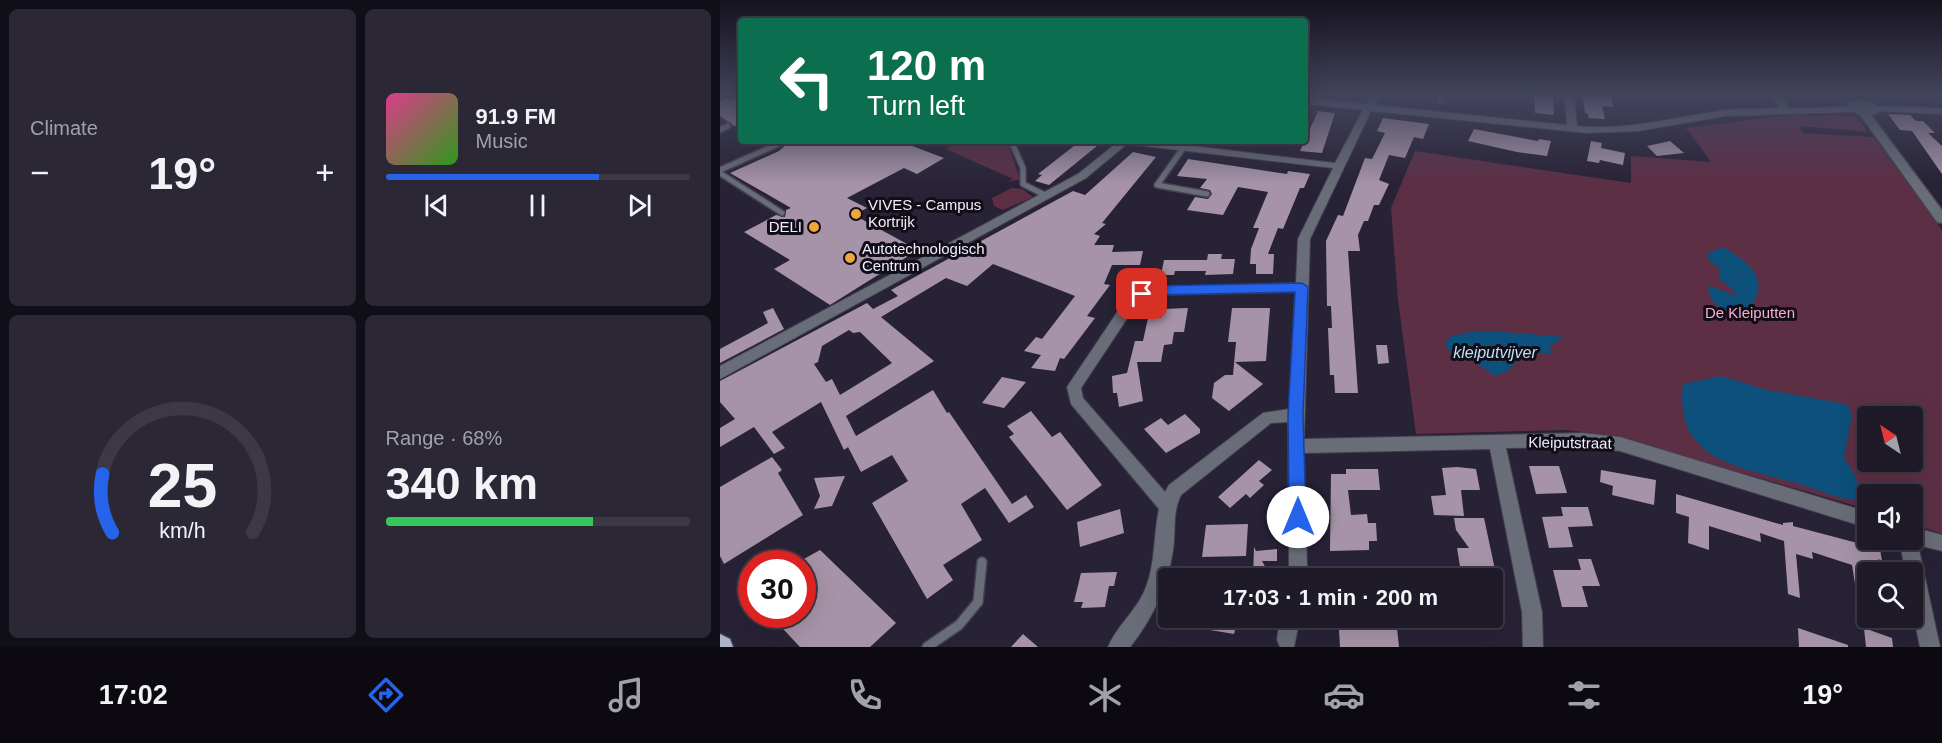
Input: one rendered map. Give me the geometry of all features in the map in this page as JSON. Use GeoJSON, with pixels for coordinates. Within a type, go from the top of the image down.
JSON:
{"type":"FeatureCollection","features":[{"type":"Feature","properties":{"kind":"street"},"geometry":{"type":"LineString","coordinates":[[1296,568],[1296,415],[1304,239],[1338,166],[1361,124]]}},
{"type":"Feature","properties":{"kind":"street"},"geometry":{"type":"LineString","coordinates":[[1526,124],[1572,129],[1638,128],[1660,124]]}},
{"type":"Feature","properties":{"kind":"street"},"geometry":{"type":"LineString","coordinates":[[1572,124],[1572,129]]}},
{"type":"Feature","properties":{"kind":"street"},"geometry":{"type":"LineString","coordinates":[[1879,124],[1942,219]]}},
{"type":"Feature","properties":{"kind":"street"},"geometry":{"type":"LineString","coordinates":[[720,373],[1091,171],[1122,144]]}},
{"type":"Feature","properties":{"kind":"street"},"geometry":{"type":"LineString","coordinates":[[1154,144],[1338,166]]}},
{"type":"Feature","properties":{"kind":"street"},"geometry":{"type":"LineString","coordinates":[[1166,504],[1076,400],[1074,387],[1131,302],[1142,294],[1152,291],[1302,287]]}},
{"type":"Feature","properties":{"kind":"street"},"geometry":{"type":"LineString","coordinates":[[1118,647],[1142,617],[1154,596],[1165,550],[1166,504],[1175,490],[1268,417],[1296,415]]}},
{"type":"Feature","properties":{"kind":"street","name":"Kleiputstraat"},"geometry":{"type":"LineString","coordinates":[[1297,446],[1583,440],[1620,444],[1857,517]]}},
{"type":"Feature","properties":{"kind":"street"},"geometry":{"type":"LineString","coordinates":[[1497,442],[1532,612],[1533,647]]}},
{"type":"Feature","properties":{"kind":"street"},"geometry":{"type":"LineString","coordinates":[[1923,538],[1942,543]]}},
{"type":"Feature","properties":{"kind":"street"},"geometry":{"type":"LineString","coordinates":[[1910,550],[1930,647]]}},
{"type":"Feature","properties":{"kind":"street"},"geometry":{"type":"LineString","coordinates":[[1287,640],[1289,628]]}},
{"type":"Feature","properties":{"kind":"lane"},"geometry":{"type":"LineString","coordinates":[[720,129],[728,126]]}},
{"type":"Feature","properties":{"kind":"lane"},"geometry":{"type":"LineString","coordinates":[[720,171],[778,144]]}},
{"type":"Feature","properties":{"kind":"lane"},"geometry":{"type":"LineString","coordinates":[[1012,144],[1023,168],[1023,184],[1047,196]]}},
{"type":"Feature","properties":{"kind":"lane"},"geometry":{"type":"LineString","coordinates":[[1184,147],[1157,185],[1207,194]]}},
{"type":"Feature","properties":{"kind":"lane"},"geometry":{"type":"LineString","coordinates":[[720,171],[782,213]]}},
{"type":"Feature","properties":{"kind":"lane"},"geometry":{"type":"LineString","coordinates":[[927,647],[959,625],[978,602],[982,562]]}},
{"type":"Feature","properties":{"kind":"green space","name":"De Kleiputten"},"geometry":{"type":"Polygon","coordinates":[[[1716,124],[1862,124],[1868,132],[1799,126],[1803,133],[1874,137],[1942,230],[1942,534],[1923,527],[1923,484],[1857,484],[1857,506],[1615,436],[1566,430],[1416,434],[1398,300],[1391,208],[1415,151],[1631,183],[1631,156],[1711,162],[1686,128],[1716,124]]]}},
{"type":"Feature","properties":{"kind":"green space"},"geometry":{"type":"Polygon","coordinates":[[[955,144],[1008,144],[1020,179],[1006,183],[1013,179],[946,149],[955,144]]]}},
{"type":"Feature","properties":{"kind":"green space"},"geometry":{"type":"Polygon","coordinates":[[[1012,188],[1022,189],[1033,197],[1003,210],[994,206],[992,198],[1012,188]]]}},
{"type":"Feature","properties":{"kind":"water"},"geometry":{"type":"Polygon","coordinates":[[[1723,247],[1741,259],[1755,273],[1758,290],[1748,309],[1727,310],[1717,305],[1710,294],[1708,287],[1710,286],[1734,295],[1735,292],[1719,278],[1719,268],[1709,260],[1707,254],[1723,247]]]}},
{"type":"Feature","properties":{"kind":"water","name":"kleiputvijver"},"geometry":{"type":"Polygon","coordinates":[[[1476,331],[1564,337],[1550,346],[1551,353],[1523,353],[1508,371],[1495,376],[1466,356],[1454,357],[1445,344],[1451,336],[1476,331]]]}},
{"type":"Feature","properties":{"kind":"water"},"geometry":{"type":"Polygon","coordinates":[[[1721,376],[1767,390],[1846,404],[1852,415],[1844,458],[1856,478],[1857,500],[1835,496],[1732,465],[1714,456],[1700,445],[1689,430],[1683,410],[1683,384],[1721,376]]]}},
{"type":"Feature","properties":{"kind":"building"},"geometry":{"type":"Polygon","coordinates":[[[1312,124],[1331,124],[1322,153],[1300,151],[1303,144],[1308,144],[1308,133],[1312,124]]]}},
{"type":"Feature","properties":{"kind":"building"},"geometry":{"type":"Polygon","coordinates":[[[1380,124],[1429,124],[1423,139],[1414,137],[1405,158],[1389,155],[1379,180],[1389,184],[1379,205],[1374,205],[1368,221],[1364,221],[1358,235],[1360,251],[1348,251],[1358,393],[1335,393],[1334,375],[1330,375],[1328,328],[1332,328],[1331,306],[1327,306],[1326,241],[1338,215],[1343,216],[1365,158],[1372,159],[1385,133],[1377,131],[1380,124]]]}},
{"type":"Feature","properties":{"kind":"building"},"geometry":{"type":"Polygon","coordinates":[[[1896,124],[1926,124],[1935,133],[1928,133],[1942,146],[1942,174],[1912,131],[1900,130],[1896,124]]]}},
{"type":"Feature","properties":{"kind":"building"},"geometry":{"type":"Polygon","coordinates":[[[1474,129],[1538,141],[1539,139],[1551,141],[1547,156],[1517,152],[1468,141],[1474,129]]]}},
{"type":"Feature","properties":{"kind":"building"},"geometry":{"type":"Polygon","coordinates":[[[1591,141],[1602,143],[1601,148],[1625,153],[1623,165],[1600,160],[1599,163],[1587,161],[1591,141]]]}},
{"type":"Feature","properties":{"kind":"building"},"geometry":{"type":"Polygon","coordinates":[[[1670,141],[1684,153],[1657,156],[1647,146],[1670,141]]]}},
{"type":"Feature","properties":{"kind":"building"},"geometry":{"type":"Polygon","coordinates":[[[787,144],[907,144],[944,158],[917,174],[904,168],[847,198],[867,208],[854,215],[918,250],[830,305],[774,269],[790,260],[744,232],[776,215],[785,217],[786,210],[791,208],[730,173],[779,151],[787,144]]]}},
{"type":"Feature","properties":{"kind":"building"},"geometry":{"type":"Polygon","coordinates":[[[1076,144],[1097,146],[1049,185],[1035,181],[1042,175],[1038,174],[1076,144]]]}},
{"type":"Feature","properties":{"kind":"building"},"geometry":{"type":"Polygon","coordinates":[[[1133,152],[1156,157],[1102,223],[1106,224],[1094,234],[1100,236],[1094,245],[1114,245],[1112,252],[1143,251],[1140,265],[1112,265],[1104,284],[1110,285],[1087,316],[1095,318],[1064,359],[1060,358],[1055,371],[1031,368],[1041,355],[1024,351],[1036,337],[1042,339],[1075,296],[993,264],[967,286],[946,278],[881,317],[934,361],[846,416],[856,436],[933,390],[1012,504],[1026,495],[1034,507],[1009,523],[985,488],[961,504],[982,540],[943,565],[953,580],[927,599],[872,503],[908,481],[892,455],[861,472],[848,447],[844,450],[821,402],[772,432],[785,448],[774,454],[754,427],[720,447],[720,428],[735,419],[720,402],[720,381],[867,303],[873,309],[898,296],[891,290],[1073,191],[1085,195],[1133,152]],[[849,330],[822,346],[818,362],[814,364],[826,382],[832,379],[840,395],[892,363],[860,332],[853,333],[849,330]]]}},
{"type":"Feature","properties":{"kind":"building"},"geometry":{"type":"Polygon","coordinates":[[[1188,159],[1287,174],[1288,171],[1310,174],[1304,188],[1300,188],[1283,229],[1278,228],[1268,254],[1274,254],[1273,274],[1256,274],[1256,264],[1250,264],[1251,249],[1259,228],[1253,228],[1268,192],[1238,187],[1223,215],[1187,210],[1195,197],[1208,199],[1212,194],[1210,190],[1200,188],[1207,179],[1177,176],[1188,159]]]}},
{"type":"Feature","properties":{"kind":"building"},"geometry":{"type":"Polygon","coordinates":[[[1208,254],[1222,254],[1221,259],[1235,259],[1233,274],[1205,275],[1206,271],[1175,271],[1174,275],[1161,275],[1164,260],[1207,260],[1208,254]]]}},
{"type":"Feature","properties":{"kind":"building"},"geometry":{"type":"Polygon","coordinates":[[[773,308],[784,329],[720,363],[720,349],[768,323],[763,312],[773,308]]]}},
{"type":"Feature","properties":{"kind":"building"},"geometry":{"type":"Polygon","coordinates":[[[1188,308],[1184,332],[1174,332],[1172,344],[1164,345],[1161,362],[1137,362],[1143,401],[1119,407],[1117,393],[1113,393],[1112,376],[1127,373],[1135,341],[1143,341],[1148,318],[1161,318],[1162,309],[1188,308]]]}},
{"type":"Feature","properties":{"kind":"building"},"geometry":{"type":"Polygon","coordinates":[[[1232,308],[1270,308],[1266,361],[1235,362],[1263,384],[1229,411],[1212,398],[1214,383],[1225,375],[1233,375],[1236,342],[1228,342],[1232,308]]]}},
{"type":"Feature","properties":{"kind":"building"},"geometry":{"type":"Polygon","coordinates":[[[1376,345],[1387,345],[1389,363],[1378,364],[1376,345]]]}},
{"type":"Feature","properties":{"kind":"building"},"geometry":{"type":"Polygon","coordinates":[[[1002,377],[1026,382],[1004,408],[982,403],[1002,377]]]}},
{"type":"Feature","properties":{"kind":"building"},"geometry":{"type":"Polygon","coordinates":[[[1031,411],[1052,437],[1060,432],[1102,485],[1067,510],[1009,437],[1014,434],[1007,426],[1031,411]]]}},
{"type":"Feature","properties":{"kind":"building"},"geometry":{"type":"Polygon","coordinates":[[[1185,414],[1200,429],[1200,433],[1166,453],[1144,429],[1161,418],[1168,425],[1185,414]]]}},
{"type":"Feature","properties":{"kind":"building"},"geometry":{"type":"Polygon","coordinates":[[[772,457],[782,470],[778,473],[803,515],[747,550],[738,550],[738,555],[724,564],[720,556],[720,487],[772,457]]]}},
{"type":"Feature","properties":{"kind":"building"},"geometry":{"type":"Polygon","coordinates":[[[1259,460],[1272,470],[1259,481],[1264,485],[1250,498],[1246,494],[1230,508],[1218,497],[1259,460]]]}},
{"type":"Feature","properties":{"kind":"building"},"geometry":{"type":"Polygon","coordinates":[[[1529,466],[1559,466],[1567,493],[1536,494],[1529,466]]]}},
{"type":"Feature","properties":{"kind":"building"},"geometry":{"type":"Polygon","coordinates":[[[1442,468],[1476,469],[1480,490],[1461,490],[1464,516],[1434,515],[1431,496],[1446,495],[1442,468]]]}},
{"type":"Feature","properties":{"kind":"building"},"geometry":{"type":"Polygon","coordinates":[[[1346,469],[1378,469],[1380,490],[1348,490],[1351,515],[1367,514],[1368,523],[1376,523],[1377,541],[1369,541],[1369,550],[1330,551],[1331,474],[1346,474],[1346,469]]]}},
{"type":"Feature","properties":{"kind":"building"},"geometry":{"type":"Polygon","coordinates":[[[1601,470],[1656,480],[1654,505],[1612,495],[1613,486],[1600,482],[1601,470]]]}},
{"type":"Feature","properties":{"kind":"building"},"geometry":{"type":"Polygon","coordinates":[[[845,476],[832,506],[814,509],[820,496],[814,478],[845,476]]]}},
{"type":"Feature","properties":{"kind":"building"},"geometry":{"type":"Polygon","coordinates":[[[1676,494],[1783,525],[1783,523],[1793,522],[1793,526],[1857,543],[1857,550],[1880,550],[1882,561],[1878,559],[1879,562],[1857,562],[1857,585],[1852,565],[1812,552],[1813,559],[1796,554],[1800,598],[1788,594],[1784,541],[1760,533],[1761,542],[1709,526],[1709,550],[1688,543],[1689,517],[1676,513],[1676,494]]]}},
{"type":"Feature","properties":{"kind":"building"},"geometry":{"type":"Polygon","coordinates":[[[1561,507],[1588,507],[1593,526],[1568,527],[1573,547],[1549,548],[1542,517],[1563,516],[1561,507]]]}},
{"type":"Feature","properties":{"kind":"building"},"geometry":{"type":"Polygon","coordinates":[[[1120,509],[1124,533],[1080,547],[1077,522],[1120,509]]]}},
{"type":"Feature","properties":{"kind":"building"},"geometry":{"type":"Polygon","coordinates":[[[1454,518],[1484,518],[1495,568],[1460,568],[1457,548],[1469,548],[1456,530],[1454,518]]]}},
{"type":"Feature","properties":{"kind":"building"},"geometry":{"type":"Polygon","coordinates":[[[1248,524],[1246,556],[1202,557],[1206,525],[1248,524]]]}},
{"type":"Feature","properties":{"kind":"building"},"geometry":{"type":"Polygon","coordinates":[[[1254,547],[1256,551],[1277,549],[1277,561],[1262,561],[1266,568],[1253,568],[1254,547]]]}},
{"type":"Feature","properties":{"kind":"building"},"geometry":{"type":"Polygon","coordinates":[[[820,550],[896,623],[870,647],[800,647],[782,628],[816,628],[816,552],[820,550]]]}},
{"type":"Feature","properties":{"kind":"building"},"geometry":{"type":"Polygon","coordinates":[[[1578,559],[1591,559],[1600,586],[1582,586],[1588,607],[1562,607],[1553,570],[1581,570],[1578,559]]]}},
{"type":"Feature","properties":{"kind":"building"},"geometry":{"type":"Polygon","coordinates":[[[1117,572],[1114,586],[1109,586],[1105,607],[1081,608],[1083,602],[1074,602],[1081,573],[1117,572]]]}},
{"type":"Feature","properties":{"kind":"building"},"geometry":{"type":"Polygon","coordinates":[[[1204,628],[1236,628],[1234,634],[1204,628]]]}},
{"type":"Feature","properties":{"kind":"building"},"geometry":{"type":"Polygon","coordinates":[[[1397,628],[1399,647],[1340,647],[1339,630],[1397,628]]]}},
{"type":"Feature","properties":{"kind":"building"},"geometry":{"type":"Polygon","coordinates":[[[1798,628],[1848,645],[1848,647],[1799,647],[1798,628]]]}},
{"type":"Feature","properties":{"kind":"building"},"geometry":{"type":"Polygon","coordinates":[[[1864,628],[1892,638],[1893,647],[1866,647],[1864,628]]]}},
{"type":"Feature","properties":{"kind":"building"},"geometry":{"type":"Polygon","coordinates":[[[1023,634],[1038,647],[1011,647],[1023,634]]]}},
{"type":"Feature","properties":{"kind":"place","name":"VIVES - Campus Kortrijk"},"geometry":{"type":"Point","coordinates":[856,214]}},
{"type":"Feature","properties":{"kind":"place","name":"DELI"},"geometry":{"type":"Point","coordinates":[814,227]}},
{"type":"Feature","properties":{"kind":"place","name":"Autotechnologisch Centrum"},"geometry":{"type":"Point","coordinates":[850,258]}},
{"type":"Feature","properties":{"kind":"route"},"geometry":{"type":"LineString","coordinates":[[1142,294],[1152,291],[1302,287],[1296,415],[1298,517]]}}]}
